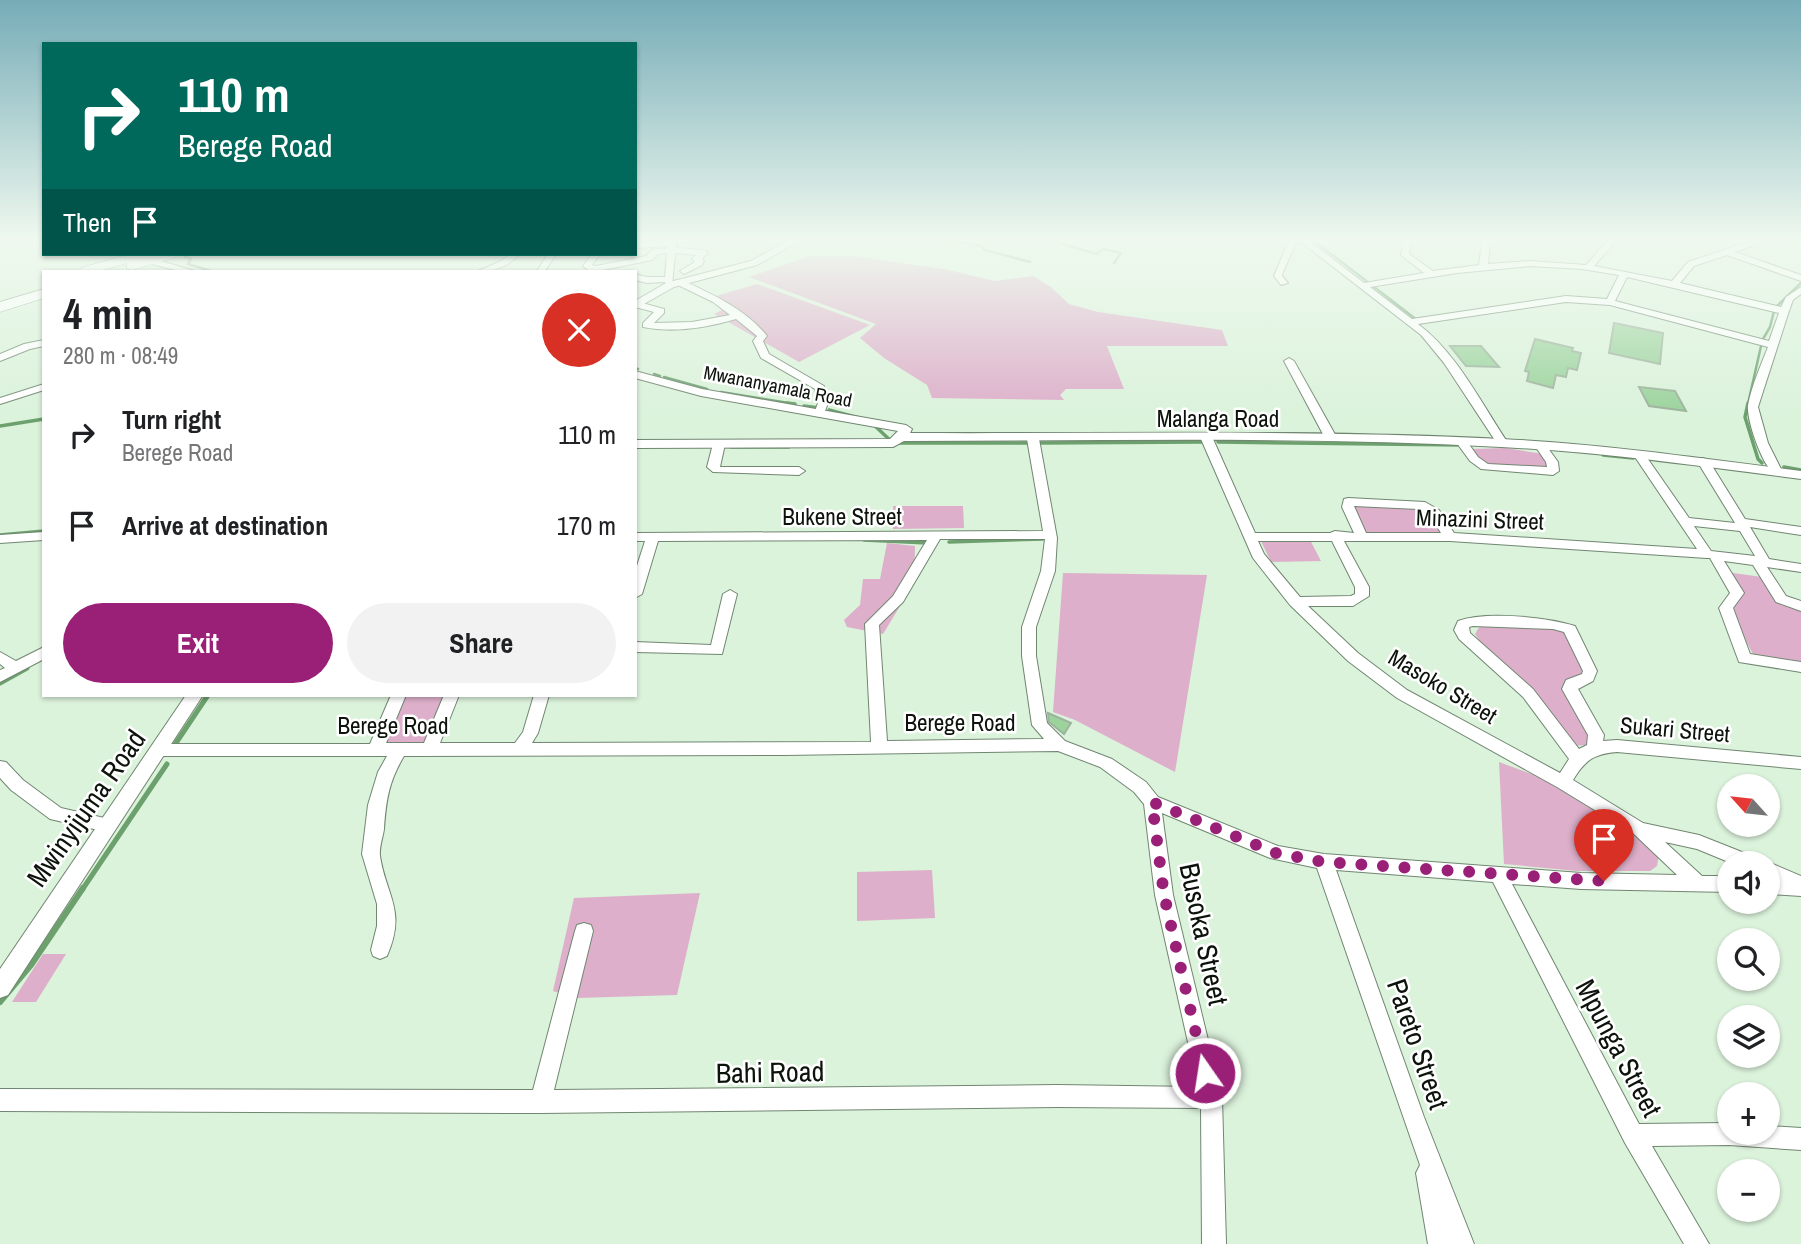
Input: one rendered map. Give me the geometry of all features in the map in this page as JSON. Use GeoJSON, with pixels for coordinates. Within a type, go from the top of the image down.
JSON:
{"type":"FeatureCollection","features":[{"type":"Feature","properties":{"kind":"highway"},"geometry":{"type":"LineString","coordinates":[[0,307],[28,298]]}},
{"type":"Feature","properties":{"kind":"street"},"geometry":{"type":"LineString","coordinates":[[711,298],[761,333],[762,338],[758,341],[765,356],[820,388],[823,403],[819,414]]}},
{"type":"Feature","properties":{"kind":"street"},"geometry":{"type":"LineString","coordinates":[[1378,298],[1412,322],[1448,361],[1502,443]]}},
{"type":"Feature","properties":{"kind":"street"},"geometry":{"type":"LineString","coordinates":[[1610,302],[1612,298]]}},
{"type":"Feature","properties":{"kind":"street"},"geometry":{"type":"LineString","coordinates":[[1727,298],[1784,311]]}},
{"type":"Feature","properties":{"kind":"street"},"geometry":{"type":"LineString","coordinates":[[1776,471],[1762,443],[1753,407],[1790,298]]}},
{"type":"Feature","properties":{"kind":"street"},"geometry":{"type":"LineString","coordinates":[[1412,322],[1566,299],[1610,302],[1773,345]]}},
{"type":"Feature","properties":{"kind":"street"},"geometry":{"type":"LineString","coordinates":[[637,305],[661,311],[646,325],[662,327],[719,322],[738,315]]}},
{"type":"Feature","properties":{"kind":"street"},"geometry":{"type":"LineString","coordinates":[[0,358],[27,346],[42,343]]}},
{"type":"Feature","properties":{"kind":"street"},"geometry":{"type":"LineString","coordinates":[[1289,361],[1331,438]]}},
{"type":"Feature","properties":{"kind":"street","name":"Mwananyamala Road"},"geometry":{"type":"LineString","coordinates":[[637,375],[701,392],[905,429],[901,437]]}},
{"type":"Feature","properties":{"kind":"street"},"geometry":{"type":"LineString","coordinates":[[0,401],[42,388]]}},
{"type":"Feature","properties":{"kind":"street","name":"Malanga Road"},"geometry":{"type":"LineString","coordinates":[[637,444],[893,443],[901,437],[1331,438],[1541,446],[1703,461],[1801,475]]}},
{"type":"Feature","properties":{"kind":"street"},"geometry":{"type":"LineString","coordinates":[[1033,439],[1046,503],[1049,535],[1048,571],[1029,627],[1029,656],[1040,725],[1059,745]]}},
{"type":"Feature","properties":{"kind":"street","name":"Masoko Street"},"geometry":{"type":"LineString","coordinates":[[1207,439],[1267,569],[1295,602],[1353,657],[1402,694],[1563,782],[1639,829],[1699,842],[1721,851]]}},
{"type":"Feature","properties":{"kind":"street"},"geometry":{"type":"LineString","coordinates":[[1462,442],[1485,467],[1553,471],[1552,462],[1541,446]]}},
{"type":"Feature","properties":{"kind":"street"},"geometry":{"type":"LineString","coordinates":[[719,444],[713,467],[717,470],[799,471]]}},
{"type":"Feature","properties":{"kind":"street"},"geometry":{"type":"LineString","coordinates":[[1639,454],[1737,593],[1726,608],[1744,658],[1801,667]]}},
{"type":"Feature","properties":{"kind":"street"},"geometry":{"type":"LineString","coordinates":[[1703,461],[1741,525],[1778,596],[1801,606]]}},
{"type":"Feature","properties":{"kind":"street"},"geometry":{"type":"LineString","coordinates":[[1362,537],[1348,502],[1421,505],[1435,513],[1450,537]]}},
{"type":"Feature","properties":{"kind":"street"},"geometry":{"type":"LineString","coordinates":[[1685,521],[1801,531]]}},
{"type":"Feature","properties":{"kind":"street","name":"Bukene Street"},"geometry":{"type":"LineString","coordinates":[[637,537],[1049,535]]}},
{"type":"Feature","properties":{"kind":"street"},"geometry":{"type":"LineString","coordinates":[[1295,602],[1353,601],[1362,596],[1362,587],[1335,535]]}},
{"type":"Feature","properties":{"kind":"street"},"geometry":{"type":"LineString","coordinates":[[0,539],[42,536]]}},
{"type":"Feature","properties":{"kind":"street"},"geometry":{"type":"LineString","coordinates":[[878,746],[872,624],[898,599],[936,536]]}},
{"type":"Feature","properties":{"kind":"street"},"geometry":{"type":"LineString","coordinates":[[637,588],[653,537]]}},
{"type":"Feature","properties":{"kind":"street","name":"Minazini Street"},"geometry":{"type":"LineString","coordinates":[[1251,537],[1450,537],[1710,554],[1801,568]]}},
{"type":"Feature","properties":{"kind":"street"},"geometry":{"type":"LineString","coordinates":[[637,647],[717,650],[730,594]]}},
{"type":"Feature","properties":{"kind":"street"},"geometry":{"type":"LineString","coordinates":[[1577,758],[1528,693],[1464,636],[1461,630],[1464,624],[1472,621],[1553,624],[1570,629],[1590,671],[1588,677],[1571,684],[1570,690],[1596,735],[1594,748]]}},
{"type":"Feature","properties":{"kind":"street"},"geometry":{"type":"LineString","coordinates":[[0,677],[42,653]]}},
{"type":"Feature","properties":{"kind":"street"},"geometry":{"type":"LineString","coordinates":[[0,657],[16,668]]}},
{"type":"Feature","properties":{"kind":"street","name":"Mwinyijuma Road"},"geometry":{"type":"LineString","coordinates":[[0,988],[107,825],[161,750],[192,697]]}},
{"type":"Feature","properties":{"kind":"street"},"geometry":{"type":"LineString","coordinates":[[376,749],[397,697]]}},
{"type":"Feature","properties":{"kind":"street"},"geometry":{"type":"LineString","coordinates":[[430,749],[450,697]]}},
{"type":"Feature","properties":{"kind":"street"},"geometry":{"type":"LineString","coordinates":[[519,750],[530,733],[540,697]]}},
{"type":"Feature","properties":{"kind":"street","name":"Berege Road"},"geometry":{"type":"LineString","coordinates":[[161,750],[1059,745],[1105,763],[1140,787],[1152,802],[1276,853],[1324,862],[1581,881],[1717,884]]}},
{"type":"Feature","properties":{"kind":"street","name":"Sukari Street"},"geometry":{"type":"LineString","coordinates":[[1563,782],[1584,751],[1617,746],[1801,764]]}},
{"type":"Feature","properties":{"kind":"street"},"geometry":{"type":"LineString","coordinates":[[380,950],[386,926],[386,904],[371,854],[376,805],[386,772],[400,748]]}},
{"type":"Feature","properties":{"kind":"street"},"geometry":{"type":"LineString","coordinates":[[0,767],[17,785],[56,814],[107,825]]}},
{"type":"Feature","properties":{"kind":"street","name":"Busoka Street"},"geometry":{"type":"LineString","coordinates":[[1152,802],[1164,895],[1211,1098],[1214,1244]]}},
{"type":"Feature","properties":{"kind":"street"},"geometry":{"type":"LineString","coordinates":[[1639,829],[1698,883]]}},
{"type":"Feature","properties":{"kind":"street","name":"Pareto Street"},"geometry":{"type":"LineString","coordinates":[[1324,862],[1413,1117],[1462,1244]]}},
{"type":"Feature","properties":{"kind":"street","name":"Mpunga Street"},"geometry":{"type":"LineString","coordinates":[[1498,874],[1633,1135],[1697,1244]]}},
{"type":"Feature","properties":{"kind":"street"},"geometry":{"type":"LineString","coordinates":[[1780,876],[1801,886]]}},
{"type":"Feature","properties":{"kind":"street"},"geometry":{"type":"LineString","coordinates":[[1780,886],[1801,886]]}},
{"type":"Feature","properties":{"kind":"street"},"geometry":{"type":"LineString","coordinates":[[540,1101],[584,931]]}},
{"type":"Feature","properties":{"kind":"street","name":"Bahi Road"},"geometry":{"type":"LineString","coordinates":[[0,1100],[540,1101],[1057,1096],[1211,1098]]}},
{"type":"Feature","properties":{"kind":"street"},"geometry":{"type":"LineString","coordinates":[[1413,1117],[1432,1196],[1440,1244]]}},
{"type":"Feature","properties":{"kind":"street"},"geometry":{"type":"LineString","coordinates":[[1633,1135],[1728,1134],[1801,1139]]}},
{"type":"Feature","properties":{"kind":"shaded area"},"geometry":{"type":"Polygon","coordinates":[[[719,298],[796,298],[870,325],[799,362],[714,314],[730,306],[719,298]]]}},
{"type":"Feature","properties":{"kind":"shaded area"},"geometry":{"type":"Polygon","coordinates":[[[806,298],[1063,298],[1069,304],[1098,312],[1222,330],[1228,346],[1107,346],[1124,389],[1066,389],[1060,395],[1064,400],[932,398],[927,385],[884,358],[860,338],[876,324],[806,298]]]}},
{"type":"Feature","properties":{"kind":"shaded area"},"geometry":{"type":"Polygon","coordinates":[[[1506,448],[1543,454],[1550,470],[1495,467],[1477,458],[1471,449],[1506,448]]]}},
{"type":"Feature","properties":{"kind":"shaded area"},"geometry":{"type":"Polygon","coordinates":[[[1393,505],[1430,510],[1443,536],[1365,535],[1350,507],[1393,505]]]}},
{"type":"Feature","properties":{"kind":"shaded area"},"geometry":{"type":"Polygon","coordinates":[[[893,506],[963,506],[964,528],[893,529],[893,506]]]}},
{"type":"Feature","properties":{"kind":"shaded area"},"geometry":{"type":"Polygon","coordinates":[[[1310,540],[1321,561],[1271,562],[1261,541],[1310,540]]]}},
{"type":"Feature","properties":{"kind":"shaded area"},"geometry":{"type":"Polygon","coordinates":[[[887,543],[915,546],[914,583],[883,634],[847,627],[844,620],[860,605],[863,579],[880,579],[887,543]]]}},
{"type":"Feature","properties":{"kind":"shaded area"},"geometry":{"type":"Polygon","coordinates":[[[1726,572],[1762,577],[1783,605],[1801,610],[1801,664],[1754,656],[1727,606],[1740,597],[1726,572]]]}},
{"type":"Feature","properties":{"kind":"shaded area"},"geometry":{"type":"Polygon","coordinates":[[[1063,573],[1207,575],[1175,772],[1075,720],[1053,712],[1063,573]]]}},
{"type":"Feature","properties":{"kind":"shaded area"},"geometry":{"type":"Polygon","coordinates":[[[1481,624],[1551,624],[1573,630],[1590,675],[1572,684],[1603,744],[1573,746],[1505,678],[1475,634],[1481,624]]]}},
{"type":"Feature","properties":{"kind":"shaded area"},"geometry":{"type":"Polygon","coordinates":[[[397,697],[448,697],[429,743],[376,744],[397,697]]]}},
{"type":"Feature","properties":{"kind":"shaded area"},"geometry":{"type":"Polygon","coordinates":[[[1499,762],[1537,776],[1651,841],[1659,854],[1657,866],[1650,871],[1577,871],[1504,864],[1499,762]]]}},
{"type":"Feature","properties":{"kind":"shaded area"},"geometry":{"type":"Polygon","coordinates":[[[932,870],[935,918],[857,921],[857,872],[932,870]]]}},
{"type":"Feature","properties":{"kind":"shaded area"},"geometry":{"type":"Polygon","coordinates":[[[700,893],[677,995],[577,998],[553,991],[574,898],[700,893]]]}},
{"type":"Feature","properties":{"kind":"shaded area"},"geometry":{"type":"Polygon","coordinates":[[[43,954],[66,954],[36,1002],[12,1002],[43,954]]]}},
{"type":"Feature","properties":{"kind":"building"},"geometry":{"type":"Polygon","coordinates":[[[1614,323],[1663,333],[1660,364],[1609,353],[1614,323]]]}},
{"type":"Feature","properties":{"kind":"building"},"geometry":{"type":"Polygon","coordinates":[[[1535,339],[1573,348],[1572,351],[1581,353],[1577,370],[1568,368],[1566,377],[1556,375],[1553,388],[1527,381],[1529,372],[1525,371],[1535,339]]]}},
{"type":"Feature","properties":{"kind":"building"},"geometry":{"type":"Polygon","coordinates":[[[1450,346],[1481,346],[1499,367],[1466,366],[1450,346]]]}},
{"type":"Feature","properties":{"kind":"building"},"geometry":{"type":"Polygon","coordinates":[[[1639,387],[1675,391],[1686,411],[1649,406],[1639,387]]]}},
{"type":"Feature","properties":{"kind":"building"},"geometry":{"type":"Polygon","coordinates":[[[1048,713],[1071,723],[1064,734],[1049,722],[1048,713]]]}},
{"type":"Feature","properties":{"kind":"waterway"},"geometry":{"type":"LineString","coordinates":[[1388,298],[1417,320]]}},
{"type":"Feature","properties":{"kind":"waterway"},"geometry":{"type":"LineString","coordinates":[[1776,307],[1785,298]]}},
{"type":"Feature","properties":{"kind":"waterway"},"geometry":{"type":"LineString","coordinates":[[1763,339],[1770,327],[1774,311]]}},
{"type":"Feature","properties":{"kind":"waterway"},"geometry":{"type":"LineString","coordinates":[[1748,404],[1761,346]]}},
{"type":"Feature","properties":{"kind":"waterway"},"geometry":{"type":"LineString","coordinates":[[654,374],[660,376]]}},
{"type":"Feature","properties":{"kind":"waterway"},"geometry":{"type":"LineString","coordinates":[[664,377],[707,389]]}},
{"type":"Feature","properties":{"kind":"waterway"},"geometry":{"type":"LineString","coordinates":[[721,392],[795,404],[787,403]]}},
{"type":"Feature","properties":{"kind":"waterway"},"geometry":{"type":"LineString","coordinates":[[1748,403],[1745,417],[1758,459],[1762,463]]}},
{"type":"Feature","properties":{"kind":"waterway"},"geometry":{"type":"LineString","coordinates":[[804,406],[820,408]]}},
{"type":"Feature","properties":{"kind":"waterway"},"geometry":{"type":"LineString","coordinates":[[829,410],[863,419]]}},
{"type":"Feature","properties":{"kind":"waterway"},"geometry":{"type":"LineString","coordinates":[[0,426],[42,419]]}},
{"type":"Feature","properties":{"kind":"waterway"},"geometry":{"type":"LineString","coordinates":[[873,424],[893,443],[1029,443]]}},
{"type":"Feature","properties":{"kind":"waterway"},"geometry":{"type":"LineString","coordinates":[[1038,443],[1203,442]]}},
{"type":"Feature","properties":{"kind":"waterway"},"geometry":{"type":"LineString","coordinates":[[1218,442],[1462,445]]}},
{"type":"Feature","properties":{"kind":"waterway"},"geometry":{"type":"LineString","coordinates":[[731,447],[789,447]]}},
{"type":"Feature","properties":{"kind":"waterway"},"geometry":{"type":"LineString","coordinates":[[1603,455],[1633,458]]}},
{"type":"Feature","properties":{"kind":"waterway"},"geometry":{"type":"LineString","coordinates":[[1784,467],[1801,470]]}},
{"type":"Feature","properties":{"kind":"waterway"},"geometry":{"type":"LineString","coordinates":[[0,535],[42,531]]}},
{"type":"Feature","properties":{"kind":"waterway"},"geometry":{"type":"LineString","coordinates":[[949,542],[1043,539]]}},
{"type":"Feature","properties":{"kind":"waterway"},"geometry":{"type":"LineString","coordinates":[[864,540],[928,543]]}},
{"type":"Feature","properties":{"kind":"waterway"},"geometry":{"type":"LineString","coordinates":[[0,683],[27,668]]}},
{"type":"Feature","properties":{"kind":"waterway"},"geometry":{"type":"LineString","coordinates":[[176,743],[207,697]]}},
{"type":"Feature","properties":{"kind":"waterway"},"geometry":{"type":"LineString","coordinates":[[82,890],[167,764]]}},
{"type":"Feature","properties":{"kind":"waterway"},"geometry":{"type":"LineString","coordinates":[[0,1002],[31,965],[83,888]]}},
{"type":"Feature","properties":{"kind":"route"},"geometry":{"type":"LineString","coordinates":[[1205,1073],[1164,895],[1152,802],[1276,853],[1324,862],[1604,881]]}}]}
